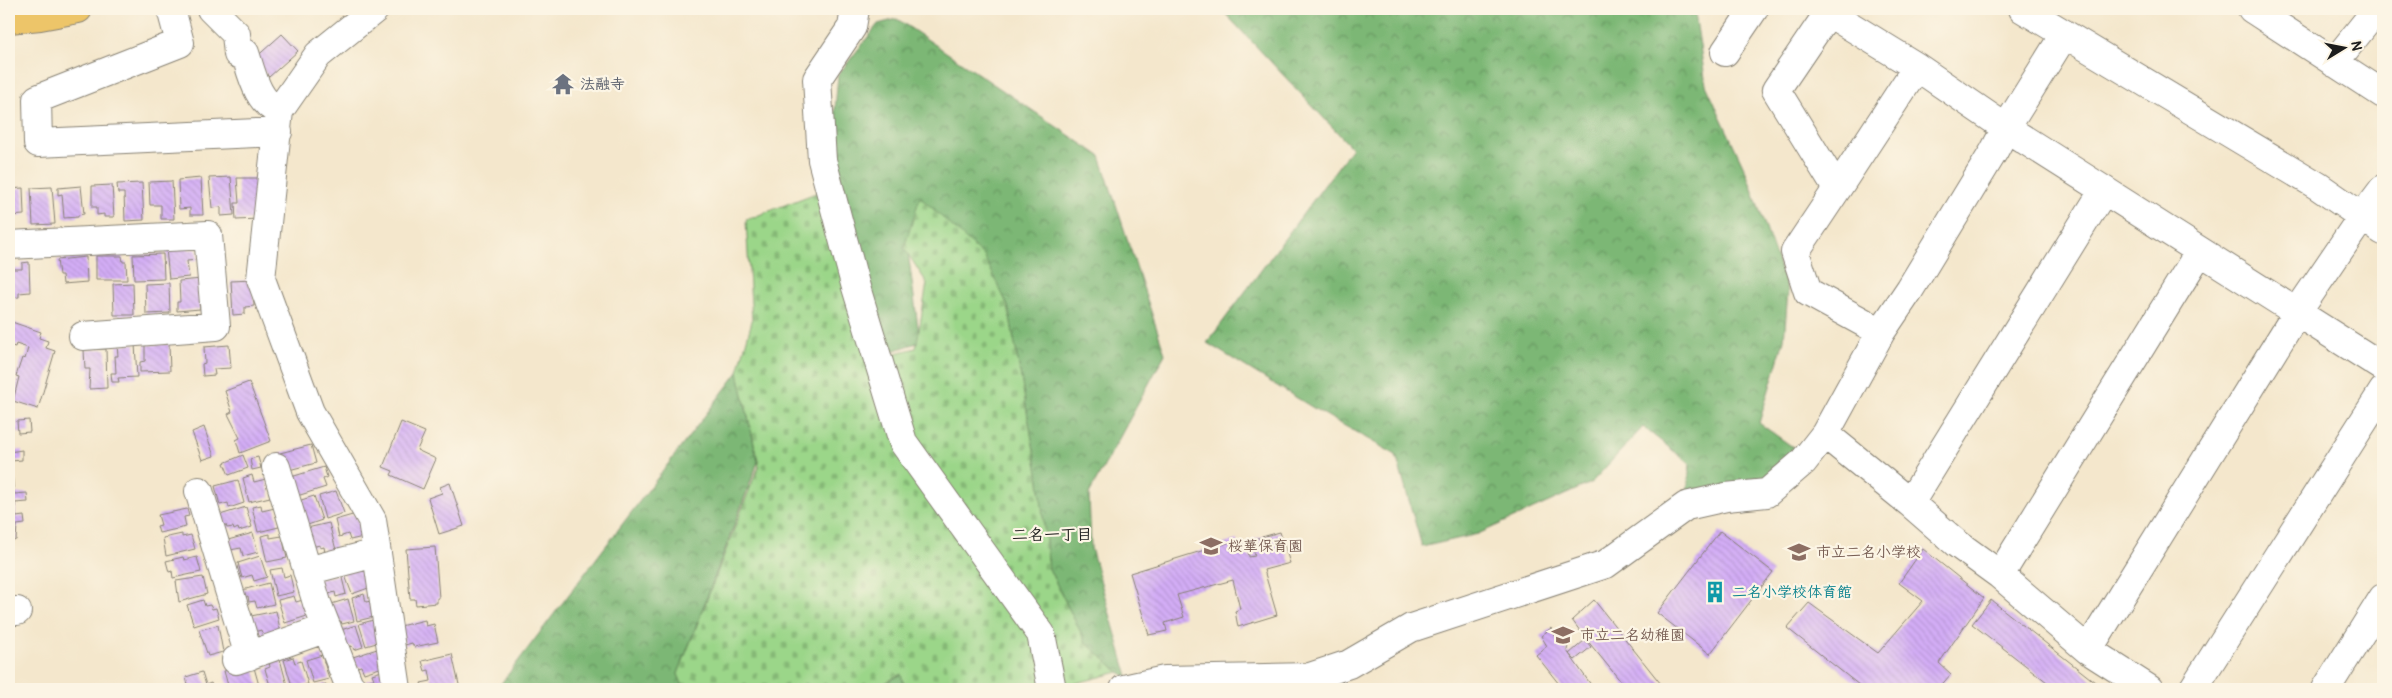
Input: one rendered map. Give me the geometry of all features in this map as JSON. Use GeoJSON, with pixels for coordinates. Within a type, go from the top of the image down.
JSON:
{"type":"FeatureCollection","features":[{"type":"Feature","properties":{"kind":"main road"},"geometry":{"type":"LineString","coordinates":[[9,19],[78,9]]}},
{"type":"Feature","properties":{"kind":"street"},"geometry":{"type":"LineString","coordinates":[[171,9],[180,43],[37,99],[38,143],[279,121]]}},
{"type":"Feature","properties":{"kind":"street"},"geometry":{"type":"LineString","coordinates":[[211,9],[236,34],[238,54],[245,53],[255,85],[279,121]]}},
{"type":"Feature","properties":{"kind":"street"},"geometry":{"type":"LineString","coordinates":[[375,9],[318,55],[279,121],[261,279],[310,412],[372,520],[398,689]]}},
{"type":"Feature","properties":{"kind":"street"},"geometry":{"type":"LineString","coordinates":[[855,9],[852,27],[817,78],[822,160],[855,284],[903,442],[1041,634],[1052,689]]}},
{"type":"Feature","properties":{"kind":"street"},"geometry":{"type":"LineString","coordinates":[[1725,52],[1754,9]]}},
{"type":"Feature","properties":{"kind":"street"},"geometry":{"type":"LineString","coordinates":[[2023,9],[2318,186],[2372,224]]}},
{"type":"Feature","properties":{"kind":"street"},"geometry":{"type":"LineString","coordinates":[[2252,9],[2383,94]]}},
{"type":"Feature","properties":{"kind":"street"},"geometry":{"type":"LineString","coordinates":[[2334,63],[2377,9]]}},
{"type":"Feature","properties":{"kind":"street"},"geometry":{"type":"LineString","coordinates":[[1837,189],[1776,90],[1830,11],[1917,67],[2006,128],[2298,311],[2383,367]]}},
{"type":"Feature","properties":{"kind":"street"},"geometry":{"type":"LineString","coordinates":[[1124,689],[1165,680],[1310,677],[1349,664],[1411,628],[1606,564],[1686,506],[1726,497],[1767,493],[1803,462],[1825,434],[1881,332],[1915,281],[2064,35]]}},
{"type":"Feature","properties":{"kind":"street"},"geometry":{"type":"LineString","coordinates":[[1881,332],[1808,292],[1795,252],[1917,67]]}},
{"type":"Feature","properties":{"kind":"street"},"geometry":{"type":"LineString","coordinates":[[2088,650],[2298,311],[2372,224],[2383,189]]}},
{"type":"Feature","properties":{"kind":"street"},"geometry":{"type":"LineString","coordinates":[[1910,503],[2104,190]]}},
{"type":"Feature","properties":{"kind":"street"},"geometry":{"type":"LineString","coordinates":[[9,245],[208,235],[216,326],[83,336]]}},
{"type":"Feature","properties":{"kind":"street"},"geometry":{"type":"LineString","coordinates":[[2000,575],[2200,251]]}},
{"type":"Feature","properties":{"kind":"street"},"geometry":{"type":"LineString","coordinates":[[2193,689],[2383,391]]}},
{"type":"Feature","properties":{"kind":"street"},"geometry":{"type":"LineString","coordinates":[[1825,434],[1910,503],[1956,544],[2000,575],[2088,650],[2149,689]]}},
{"type":"Feature","properties":{"kind":"street"},"geometry":{"type":"LineString","coordinates":[[276,467],[307,571],[349,685],[353,689]]}},
{"type":"Feature","properties":{"kind":"street"},"geometry":{"type":"LineString","coordinates":[[199,491],[242,658],[327,628]]}},
{"type":"Feature","properties":{"kind":"street"},"geometry":{"type":"LineString","coordinates":[[307,571],[376,553]]}},
{"type":"Feature","properties":{"kind":"street"},"geometry":{"type":"LineString","coordinates":[[2326,689],[2383,598]]}},
{"type":"Feature","properties":{"kind":"green space"},"geometry":{"type":"Polygon","coordinates":[[[1221,9],[1692,9],[1695,13],[1706,85],[1746,172],[1788,291],[1784,340],[1759,423],[1804,455],[1763,481],[1686,503],[1690,464],[1643,427],[1591,483],[1478,534],[1422,547],[1396,455],[1315,409],[1207,343],[1352,148],[1221,9]]]}},
{"type":"Feature","properties":{"kind":"green space"},"geometry":{"type":"Polygon","coordinates":[[[897,19],[1100,156],[1165,354],[1089,494],[1091,548],[1128,677],[1119,672],[1086,643],[1049,569],[1038,473],[1008,306],[907,244],[920,342],[886,353],[832,145],[838,75],[878,24],[897,19]]]}},
{"type":"Feature","properties":{"kind":"green space"},"geometry":{"type":"Polygon","coordinates":[[[821,191],[869,360],[916,348],[927,283],[904,248],[920,197],[984,256],[1008,306],[1038,473],[1049,569],[1086,643],[1119,672],[1054,689],[905,689],[901,674],[874,689],[684,689],[678,674],[759,465],[738,372],[752,321],[746,220],[821,191]]]}},
{"type":"Feature","properties":{"kind":"green space"},"geometry":{"type":"Polygon","coordinates":[[[738,372],[758,462],[678,674],[684,689],[497,689],[738,372]]]}},
{"type":"Feature","properties":{"kind":"green space"},"geometry":{"type":"Polygon","coordinates":[[[902,674],[905,689],[874,689],[902,674]]]}},
{"type":"Feature","properties":{"kind":"building"},"geometry":{"type":"Polygon","coordinates":[[[282,34],[298,51],[269,77],[253,60],[282,34]]]}},
{"type":"Feature","properties":{"kind":"building"},"geometry":{"type":"Polygon","coordinates":[[[231,177],[234,215],[221,216],[221,207],[212,208],[209,178],[231,177]]]}},
{"type":"Feature","properties":{"kind":"building"},"geometry":{"type":"Polygon","coordinates":[[[201,178],[203,215],[190,215],[190,208],[179,209],[178,180],[201,178]]]}},
{"type":"Feature","properties":{"kind":"building"},"geometry":{"type":"Polygon","coordinates":[[[237,178],[258,178],[259,219],[236,220],[235,203],[239,203],[237,178]]]}},
{"type":"Feature","properties":{"kind":"building"},"geometry":{"type":"Polygon","coordinates":[[[172,181],[174,219],[161,219],[161,205],[150,205],[149,182],[172,181]]]}},
{"type":"Feature","properties":{"kind":"building"},"geometry":{"type":"Polygon","coordinates":[[[142,183],[144,220],[125,221],[124,193],[118,193],[117,184],[142,183]]]}},
{"type":"Feature","properties":{"kind":"building"},"geometry":{"type":"Polygon","coordinates":[[[112,185],[114,217],[104,217],[104,214],[97,215],[97,207],[92,207],[92,186],[112,185]]]}},
{"type":"Feature","properties":{"kind":"building"},"geometry":{"type":"Polygon","coordinates":[[[81,186],[84,214],[78,215],[78,217],[64,218],[62,194],[58,195],[58,188],[81,186]]]}},
{"type":"Feature","properties":{"kind":"building"},"geometry":{"type":"Polygon","coordinates":[[[52,187],[55,224],[33,225],[31,188],[52,187]]]}},
{"type":"Feature","properties":{"kind":"building"},"geometry":{"type":"Polygon","coordinates":[[[23,188],[24,215],[9,216],[9,189],[23,188]]]}},
{"type":"Feature","properties":{"kind":"building"},"geometry":{"type":"Polygon","coordinates":[[[187,247],[188,250],[196,249],[198,260],[187,261],[189,277],[169,279],[166,249],[187,247]]]}},
{"type":"Feature","properties":{"kind":"building"},"geometry":{"type":"Polygon","coordinates":[[[163,254],[164,279],[134,280],[133,255],[163,254]]]}},
{"type":"Feature","properties":{"kind":"building"},"geometry":{"type":"Polygon","coordinates":[[[96,256],[122,256],[123,262],[126,262],[127,280],[96,280],[96,256]]]}},
{"type":"Feature","properties":{"kind":"building"},"geometry":{"type":"Polygon","coordinates":[[[86,257],[87,282],[63,284],[62,275],[59,275],[57,260],[86,257]]]}},
{"type":"Feature","properties":{"kind":"building"},"geometry":{"type":"Polygon","coordinates":[[[29,262],[30,292],[19,293],[19,297],[9,298],[9,269],[22,269],[22,263],[29,262]]]}},
{"type":"Feature","properties":{"kind":"building"},"geometry":{"type":"Polygon","coordinates":[[[202,279],[204,304],[199,304],[200,309],[177,311],[177,302],[180,302],[179,281],[202,279]]]}},
{"type":"Feature","properties":{"kind":"building"},"geometry":{"type":"Polygon","coordinates":[[[253,280],[254,306],[245,307],[245,314],[233,315],[231,281],[253,280]]]}},
{"type":"Feature","properties":{"kind":"building"},"geometry":{"type":"Polygon","coordinates":[[[133,283],[134,315],[114,315],[113,284],[133,283]]]}},
{"type":"Feature","properties":{"kind":"building"},"geometry":{"type":"Polygon","coordinates":[[[169,283],[170,313],[146,314],[145,284],[169,283]]]}},
{"type":"Feature","properties":{"kind":"building"},"geometry":{"type":"Polygon","coordinates":[[[9,321],[41,332],[39,338],[48,341],[46,348],[55,351],[38,409],[13,401],[19,377],[16,376],[22,358],[25,359],[28,348],[16,344],[15,347],[9,345],[9,321]]]}},
{"type":"Feature","properties":{"kind":"building"},"geometry":{"type":"Polygon","coordinates":[[[135,344],[137,377],[118,378],[119,382],[112,382],[111,373],[116,373],[115,356],[118,356],[117,345],[135,344]]]}},
{"type":"Feature","properties":{"kind":"building"},"geometry":{"type":"Polygon","coordinates":[[[169,344],[170,371],[140,372],[140,362],[145,361],[145,345],[169,344]]]}},
{"type":"Feature","properties":{"kind":"building"},"geometry":{"type":"Polygon","coordinates":[[[229,345],[231,368],[214,369],[215,375],[203,376],[202,364],[205,363],[204,347],[229,345]]]}},
{"type":"Feature","properties":{"kind":"building"},"geometry":{"type":"Polygon","coordinates":[[[106,349],[107,388],[89,389],[90,369],[85,369],[84,350],[106,349]]]}},
{"type":"Feature","properties":{"kind":"building"},"geometry":{"type":"Polygon","coordinates":[[[249,382],[271,441],[240,453],[236,440],[240,438],[228,414],[232,412],[225,391],[249,382]]]}},
{"type":"Feature","properties":{"kind":"building"},"geometry":{"type":"Polygon","coordinates":[[[29,420],[30,432],[18,433],[17,421],[29,420]]]}},
{"type":"Feature","properties":{"kind":"building"},"geometry":{"type":"Polygon","coordinates":[[[401,422],[425,432],[417,450],[436,459],[423,489],[391,475],[393,471],[383,467],[401,422]]]}},
{"type":"Feature","properties":{"kind":"building"},"geometry":{"type":"Polygon","coordinates":[[[204,427],[214,456],[202,460],[192,432],[204,427]]]}},
{"type":"Feature","properties":{"kind":"building"},"geometry":{"type":"Polygon","coordinates":[[[311,445],[316,463],[285,471],[280,453],[311,445]]]}},
{"type":"Feature","properties":{"kind":"building"},"geometry":{"type":"Polygon","coordinates":[[[22,450],[22,460],[11,461],[14,494],[27,493],[28,502],[15,503],[16,517],[24,516],[25,524],[17,525],[16,540],[9,541],[9,452],[22,450]]]}},
{"type":"Feature","properties":{"kind":"building"},"geometry":{"type":"Polygon","coordinates":[[[243,455],[248,468],[229,475],[224,463],[243,455]]]}},
{"type":"Feature","properties":{"kind":"building"},"geometry":{"type":"Polygon","coordinates":[[[258,457],[261,468],[252,470],[250,459],[258,457]]]}},
{"type":"Feature","properties":{"kind":"building"},"geometry":{"type":"Polygon","coordinates":[[[324,467],[327,477],[323,479],[326,487],[297,496],[291,477],[324,467]]]}},
{"type":"Feature","properties":{"kind":"building"},"geometry":{"type":"Polygon","coordinates":[[[252,475],[254,482],[266,479],[270,497],[249,502],[243,478],[252,475]]]}},
{"type":"Feature","properties":{"kind":"building"},"geometry":{"type":"Polygon","coordinates":[[[238,480],[244,503],[229,508],[228,503],[220,505],[215,486],[238,480]]]}},
{"type":"Feature","properties":{"kind":"building"},"geometry":{"type":"Polygon","coordinates":[[[450,483],[464,526],[439,534],[428,498],[442,493],[440,487],[450,483]]]}},
{"type":"Feature","properties":{"kind":"building"},"geometry":{"type":"Polygon","coordinates":[[[336,491],[344,513],[325,519],[319,496],[336,491]]]}},
{"type":"Feature","properties":{"kind":"building"},"geometry":{"type":"Polygon","coordinates":[[[314,496],[322,520],[302,527],[295,502],[314,496]]]}},
{"type":"Feature","properties":{"kind":"building"},"geometry":{"type":"Polygon","coordinates":[[[261,505],[262,511],[275,508],[279,527],[258,532],[252,507],[261,505]]]}},
{"type":"Feature","properties":{"kind":"building"},"geometry":{"type":"Polygon","coordinates":[[[246,507],[252,527],[239,531],[238,528],[234,530],[233,527],[227,528],[226,525],[223,525],[220,515],[246,507]]]}},
{"type":"Feature","properties":{"kind":"building"},"geometry":{"type":"Polygon","coordinates":[[[187,509],[189,516],[184,517],[186,527],[159,533],[157,526],[161,525],[158,515],[187,509]]]}},
{"type":"Feature","properties":{"kind":"building"},"geometry":{"type":"Polygon","coordinates":[[[356,514],[363,537],[350,540],[348,534],[339,537],[335,520],[356,514]]]}},
{"type":"Feature","properties":{"kind":"building"},"geometry":{"type":"Polygon","coordinates":[[[329,523],[336,550],[325,553],[324,547],[320,548],[320,545],[311,547],[307,528],[329,523]]]}},
{"type":"Feature","properties":{"kind":"building","name":"二名小学校体育館"},"geometry":{"type":"Polygon","coordinates":[[[1720,531],[1773,572],[1710,654],[1657,613],[1720,531]]]}},
{"type":"Feature","properties":{"kind":"building"},"geometry":{"type":"Polygon","coordinates":[[[1280,532],[1290,563],[1264,570],[1277,615],[1238,627],[1235,611],[1240,609],[1233,580],[1177,595],[1184,617],[1165,623],[1167,631],[1149,635],[1130,573],[1237,540],[1240,548],[1248,547],[1249,557],[1255,556],[1251,540],[1280,532]]]}},
{"type":"Feature","properties":{"kind":"building"},"geometry":{"type":"Polygon","coordinates":[[[253,533],[258,552],[243,556],[241,548],[230,550],[228,540],[253,533]]]}},
{"type":"Feature","properties":{"kind":"building"},"geometry":{"type":"Polygon","coordinates":[[[182,534],[182,537],[191,535],[195,549],[166,556],[163,538],[182,534]]]}},
{"type":"Feature","properties":{"kind":"building"},"geometry":{"type":"Polygon","coordinates":[[[270,534],[270,538],[282,536],[287,558],[267,562],[261,536],[270,534]]]}},
{"type":"Feature","properties":{"kind":"building"},"geometry":{"type":"Polygon","coordinates":[[[435,547],[439,598],[437,598],[437,603],[416,605],[415,599],[410,599],[406,549],[435,547]]]}},
{"type":"Feature","properties":{"kind":"building"},"geometry":{"type":"Polygon","coordinates":[[[1923,549],[1984,598],[1939,663],[1951,674],[1938,689],[1864,689],[1787,628],[1809,603],[1878,653],[1923,601],[1899,583],[1923,549]]]}},
{"type":"Feature","properties":{"kind":"building"},"geometry":{"type":"Polygon","coordinates":[[[260,556],[267,577],[254,581],[252,575],[242,578],[238,563],[260,556]]]}},
{"type":"Feature","properties":{"kind":"building"},"geometry":{"type":"Polygon","coordinates":[[[183,557],[184,560],[197,557],[201,572],[173,578],[172,571],[169,572],[166,561],[183,557]]]}},
{"type":"Feature","properties":{"kind":"building"},"geometry":{"type":"Polygon","coordinates":[[[363,564],[371,587],[352,594],[343,570],[363,564]]]}},
{"type":"Feature","properties":{"kind":"building"},"geometry":{"type":"Polygon","coordinates":[[[282,568],[284,577],[290,575],[294,592],[276,596],[270,570],[282,568]]]}},
{"type":"Feature","properties":{"kind":"building"},"geometry":{"type":"Polygon","coordinates":[[[341,574],[346,594],[336,597],[335,592],[323,596],[318,580],[341,574]]]}},
{"type":"Feature","properties":{"kind":"building"},"geometry":{"type":"Polygon","coordinates":[[[203,577],[207,594],[179,602],[176,581],[203,577]]]}},
{"type":"Feature","properties":{"kind":"building"},"geometry":{"type":"Polygon","coordinates":[[[269,583],[274,604],[257,608],[255,601],[249,602],[248,596],[244,597],[242,590],[269,583]]]}},
{"type":"Feature","properties":{"kind":"building"},"geometry":{"type":"Polygon","coordinates":[[[364,594],[366,602],[371,601],[378,616],[357,621],[352,598],[364,594]]]}},
{"type":"Feature","properties":{"kind":"building"},"geometry":{"type":"Polygon","coordinates":[[[294,596],[296,602],[303,600],[307,616],[285,623],[278,600],[294,596]]]}},
{"type":"Feature","properties":{"kind":"building"},"geometry":{"type":"Polygon","coordinates":[[[348,599],[354,621],[342,624],[341,621],[333,623],[328,605],[348,599]]]}},
{"type":"Feature","properties":{"kind":"building"},"geometry":{"type":"Polygon","coordinates":[[[203,600],[205,606],[210,605],[212,609],[216,608],[219,618],[194,626],[187,605],[203,600]]]}},
{"type":"Feature","properties":{"kind":"building"},"geometry":{"type":"Polygon","coordinates":[[[1594,600],[1665,689],[1627,689],[1586,639],[1572,620],[1594,600]]]}},
{"type":"Feature","properties":{"kind":"building"},"geometry":{"type":"Polygon","coordinates":[[[1991,600],[2100,686],[2098,689],[2056,689],[1972,624],[1991,600]]]}},
{"type":"Feature","properties":{"kind":"building"},"geometry":{"type":"Polygon","coordinates":[[[276,611],[281,633],[263,637],[261,630],[254,632],[251,616],[276,611]]]}},
{"type":"Feature","properties":{"kind":"building"},"geometry":{"type":"Polygon","coordinates":[[[377,619],[380,642],[366,646],[359,624],[377,619]]]}},
{"type":"Feature","properties":{"kind":"building"},"geometry":{"type":"Polygon","coordinates":[[[425,620],[426,626],[434,624],[438,642],[414,647],[412,643],[405,645],[400,626],[425,620]]]}},
{"type":"Feature","properties":{"kind":"building"},"geometry":{"type":"Polygon","coordinates":[[[218,625],[223,652],[208,656],[199,630],[218,625]]]}},
{"type":"Feature","properties":{"kind":"building"},"geometry":{"type":"Polygon","coordinates":[[[356,625],[363,647],[354,650],[352,646],[341,649],[335,632],[356,625]]]}},
{"type":"Feature","properties":{"kind":"building"},"geometry":{"type":"Polygon","coordinates":[[[1551,628],[1555,636],[1569,636],[1567,651],[1594,689],[1563,689],[1536,655],[1547,646],[1541,636],[1551,628]]]}},
{"type":"Feature","properties":{"kind":"building"},"geometry":{"type":"Polygon","coordinates":[[[1585,640],[1591,647],[1575,660],[1569,654],[1585,640]]]}},
{"type":"Feature","properties":{"kind":"building"},"geometry":{"type":"Polygon","coordinates":[[[380,648],[386,666],[364,673],[361,666],[357,667],[353,657],[380,648]]]}},
{"type":"Feature","properties":{"kind":"building"},"geometry":{"type":"Polygon","coordinates":[[[452,654],[460,689],[423,689],[421,683],[431,681],[429,670],[425,671],[422,661],[452,654]]]}},
{"type":"Feature","properties":{"kind":"building"},"geometry":{"type":"Polygon","coordinates":[[[322,655],[329,679],[313,683],[306,660],[322,655]]]}},
{"type":"Feature","properties":{"kind":"building"},"geometry":{"type":"Polygon","coordinates":[[[293,657],[295,663],[301,661],[308,684],[293,689],[284,660],[293,657]]]}},
{"type":"Feature","properties":{"kind":"building"},"geometry":{"type":"Polygon","coordinates":[[[280,659],[288,689],[271,689],[265,669],[270,667],[269,662],[280,659]]]}},
{"type":"Feature","properties":{"kind":"building"},"geometry":{"type":"Polygon","coordinates":[[[253,664],[260,689],[229,689],[224,671],[253,664]]]}},
{"type":"Feature","properties":{"kind":"building"},"geometry":{"type":"Polygon","coordinates":[[[385,670],[387,689],[369,689],[366,681],[374,679],[372,674],[385,670]]]}},
{"type":"Feature","properties":{"kind":"building"},"geometry":{"type":"Polygon","coordinates":[[[202,672],[206,685],[211,683],[213,689],[189,689],[186,677],[202,672]]]}},
{"type":"Feature","properties":{"kind":"building"},"geometry":{"type":"Polygon","coordinates":[[[326,684],[327,689],[309,689],[326,684]]]}},
{"type":"Feature","properties":{"kind":"place","name":"法融寺"},"geometry":{"type":"Point","coordinates":[563,84]}},
{"type":"Feature","properties":{"kind":"place","name":"桜華保育園"},"geometry":{"type":"Point","coordinates":[1211,546]}},
{"type":"Feature","properties":{"kind":"place","name":"市立二名小学校"},"geometry":{"type":"Point","coordinates":[1799,552]}},
{"type":"Feature","properties":{"kind":"place","name":"二名小学校体育館"},"geometry":{"type":"Point","coordinates":[1715,592]}},
{"type":"Feature","properties":{"kind":"place","name":"市立二名幼稚園"},"geometry":{"type":"Point","coordinates":[1563,635]}},
{"type":"Feature","properties":{"kind":"district","name":"二名一丁目"},"geometry":{"type":"Point","coordinates":[1052,535]}}]}
